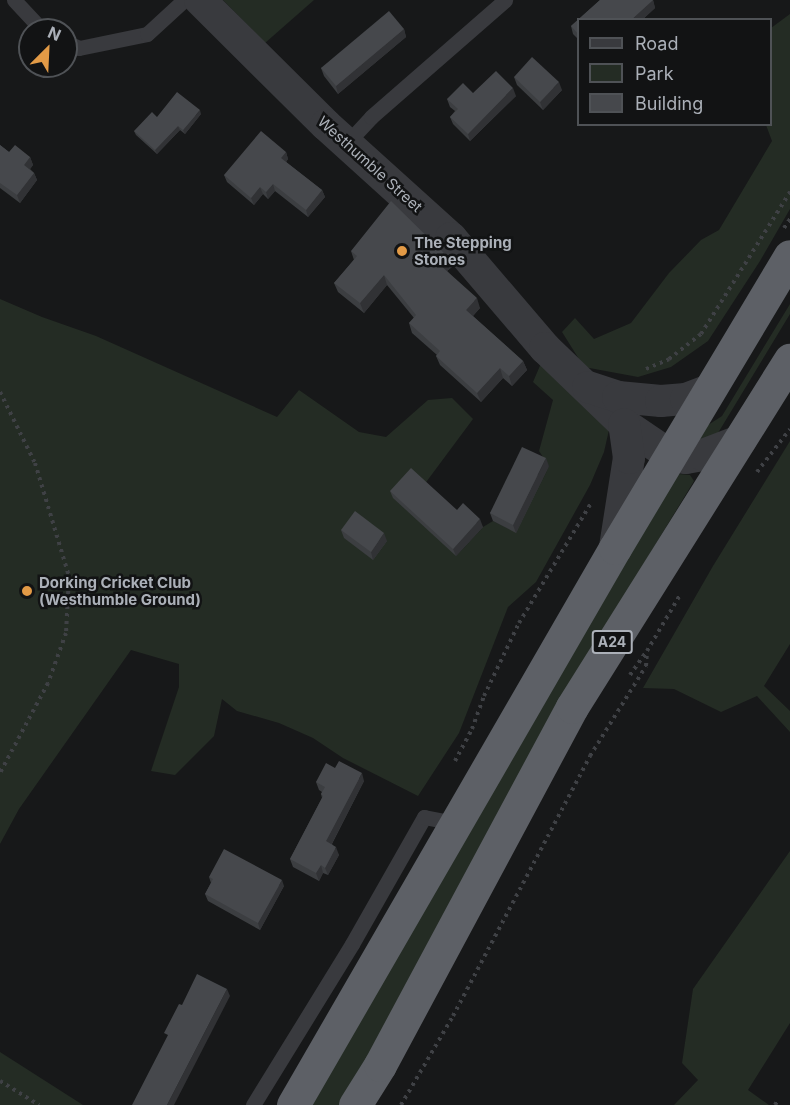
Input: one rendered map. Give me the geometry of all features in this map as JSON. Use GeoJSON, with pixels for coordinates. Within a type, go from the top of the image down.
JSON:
{"type":"FeatureCollection","features":[{"type":"Feature","properties":{"kind":"highway","name":"A24"},"geometry":{"type":"LineString","coordinates":[[293,1105],[615,548],[790,256]]}},
{"type":"Feature","properties":{"kind":"highway","name":"A24"},"geometry":{"type":"LineString","coordinates":[[355,1105],[380,1065],[572,707],[790,360]]}},
{"type":"Feature","properties":{"kind":"street","name":"Westhumble Street"},"geometry":{"type":"LineString","coordinates":[[200,0],[347,143],[451,238],[545,348],[624,424],[671,456]]}},
{"type":"Feature","properties":{"kind":"street","name":"Westhumble Street"},"geometry":{"type":"LineString","coordinates":[[584,385],[618,397],[661,401],[686,399],[710,390]]}},
{"type":"Feature","properties":{"kind":"street"},"geometry":{"type":"LineString","coordinates":[[615,548],[629,458],[624,424]]}},
{"type":"Feature","properties":{"kind":"street"},"geometry":{"type":"LineString","coordinates":[[671,456],[686,458],[703,455],[740,441]]}},
{"type":"Feature","properties":{"kind":"lane"},"geometry":{"type":"LineString","coordinates":[[14,0],[31,18]]}},
{"type":"Feature","properties":{"kind":"lane"},"geometry":{"type":"LineString","coordinates":[[78,48],[147,34],[184,0]]}},
{"type":"Feature","properties":{"kind":"lane"},"geometry":{"type":"LineString","coordinates":[[347,143],[371,117],[505,0]]}},
{"type":"Feature","properties":{"kind":"lane"},"geometry":{"type":"LineString","coordinates":[[253,1105],[346,953],[424,817],[456,823]]}},
{"type":"Feature","properties":{"kind":"path"},"geometry":{"type":"LineString","coordinates":[[636,369],[647,369],[669,359],[701,334],[790,192]]}},
{"type":"Feature","properties":{"kind":"path"},"geometry":{"type":"LineString","coordinates":[[0,392],[35,463],[69,576],[66,633],[48,683],[0,773]]}},
{"type":"Feature","properties":{"kind":"path"},"geometry":{"type":"LineString","coordinates":[[752,477],[790,429]]}},
{"type":"Feature","properties":{"kind":"path"},"geometry":{"type":"LineString","coordinates":[[451,768],[472,729],[484,696],[519,623],[595,496]]}},
{"type":"Feature","properties":{"kind":"path"},"geometry":{"type":"LineString","coordinates":[[401,1105],[453,1016],[590,756],[646,666],[647,651]]}},
{"type":"Feature","properties":{"kind":"path"},"geometry":{"type":"LineString","coordinates":[[0,1081],[39,1105]]}},
{"type":"Feature","properties":{"kind":"green space"},"geometry":{"type":"Polygon","coordinates":[[[223,0],[314,0],[265,43],[223,0]]]}},
{"type":"Feature","properties":{"kind":"green space"},"geometry":{"type":"Polygon","coordinates":[[[790,14],[790,209],[760,261],[708,341],[671,367],[638,377],[584,367],[562,332],[575,318],[594,339],[631,323],[669,273],[701,240],[719,230],[772,141],[766,126],[772,126],[772,27],[790,14]]]}},
{"type":"Feature","properties":{"kind":"green space"},"geometry":{"type":"Polygon","coordinates":[[[0,299],[96,336],[277,417],[299,390],[359,432],[386,437],[428,400],[452,398],[473,419],[424,485],[456,556],[483,527],[493,521],[516,532],[549,466],[539,451],[553,400],[533,382],[542,361],[609,430],[604,452],[590,485],[536,582],[508,607],[459,733],[418,796],[343,758],[313,738],[279,723],[237,711],[222,699],[214,736],[175,775],[151,771],[179,687],[179,664],[131,650],[19,809],[0,844],[0,299]]]}},
{"type":"Feature","properties":{"kind":"green space"},"geometry":{"type":"Polygon","coordinates":[[[790,304],[790,314],[718,433],[695,444],[705,427],[722,416],[790,304]]]}},
{"type":"Feature","properties":{"kind":"green space"},"geometry":{"type":"Polygon","coordinates":[[[790,441],[790,644],[764,686],[790,711],[790,732],[757,696],[721,712],[674,689],[643,688],[713,566],[790,441]]]}},
{"type":"Feature","properties":{"kind":"green space"},"geometry":{"type":"Polygon","coordinates":[[[678,474],[690,475],[694,481],[643,565],[340,1105],[310,1105],[507,760],[678,474]]]}},
{"type":"Feature","properties":{"kind":"green space"},"geometry":{"type":"Polygon","coordinates":[[[790,851],[790,1023],[748,1090],[769,1105],[674,1105],[698,1080],[682,1063],[693,989],[790,851]]]}},
{"type":"Feature","properties":{"kind":"green space"},"geometry":{"type":"Polygon","coordinates":[[[0,1052],[83,1105],[0,1105],[0,1052]]]}},
{"type":"Feature","properties":{"kind":"building"},"geometry":{"type":"Polygon","coordinates":[[[600,0],[653,0],[633,18],[580,18],[600,0]]]}},
{"type":"Feature","properties":{"kind":"building"},"geometry":{"type":"Polygon","coordinates":[[[389,11],[404,29],[336,86],[321,68],[389,11]]]}},
{"type":"Feature","properties":{"kind":"building"},"geometry":{"type":"Polygon","coordinates":[[[577,21],[577,33],[571,26],[577,21]]]}},
{"type":"Feature","properties":{"kind":"building"},"geometry":{"type":"Polygon","coordinates":[[[532,57],[559,82],[540,102],[514,77],[532,57]]]}},
{"type":"Feature","properties":{"kind":"building"},"geometry":{"type":"Polygon","coordinates":[[[496,71],[513,88],[468,134],[450,117],[458,109],[447,99],[463,83],[473,93],[496,71]]]}},
{"type":"Feature","properties":{"kind":"building"},"geometry":{"type":"Polygon","coordinates":[[[177,92],[200,110],[183,130],[178,126],[155,150],[134,131],[152,112],[157,117],[177,92]]]}},
{"type":"Feature","properties":{"kind":"building"},"geometry":{"type":"Polygon","coordinates":[[[261,131],[286,152],[281,158],[322,190],[306,210],[273,184],[266,192],[260,187],[251,198],[224,175],[261,131]]]}},
{"type":"Feature","properties":{"kind":"building"},"geometry":{"type":"Polygon","coordinates":[[[0,145],[9,152],[15,145],[30,157],[24,165],[34,173],[17,195],[0,183],[0,145]]]}},
{"type":"Feature","properties":{"kind":"building"},"geometry":{"type":"Polygon","coordinates":[[[391,201],[448,257],[439,264],[477,298],[466,310],[523,361],[509,376],[500,368],[477,393],[436,356],[440,351],[409,323],[416,315],[384,275],[360,303],[334,283],[357,256],[351,251],[391,201]]]}},
{"type":"Feature","properties":{"kind":"building"},"geometry":{"type":"Polygon","coordinates":[[[522,447],[546,458],[513,525],[490,513],[522,447]]]}},
{"type":"Feature","properties":{"kind":"building"},"geometry":{"type":"Polygon","coordinates":[[[411,468],[457,510],[463,503],[480,519],[453,549],[390,491],[411,468]]]}},
{"type":"Feature","properties":{"kind":"building"},"geometry":{"type":"Polygon","coordinates":[[[355,511],[384,533],[371,552],[341,530],[355,511]]]}},
{"type":"Feature","properties":{"kind":"building"},"geometry":{"type":"Polygon","coordinates":[[[339,761],[362,773],[326,841],[336,847],[325,868],[321,865],[316,873],[290,859],[323,796],[321,794],[325,787],[316,782],[326,763],[335,768],[339,761]]]}},
{"type":"Feature","properties":{"kind":"building"},"geometry":{"type":"Polygon","coordinates":[[[224,849],[282,880],[258,923],[205,894],[213,879],[209,877],[224,849]]]}},
{"type":"Feature","properties":{"kind":"building"},"geometry":{"type":"Polygon","coordinates":[[[197,974],[227,989],[167,1105],[132,1105],[168,1035],[164,1033],[179,1004],[182,1005],[197,974]]]}},
{"type":"Feature","properties":{"kind":"place","name":"The Stepping Stones"},"geometry":{"type":"Point","coordinates":[402,251]}},
{"type":"Feature","properties":{"kind":"place","name":"Dorking Cricket Club (Westhumble Ground)"},"geometry":{"type":"Point","coordinates":[27,591]}}]}
